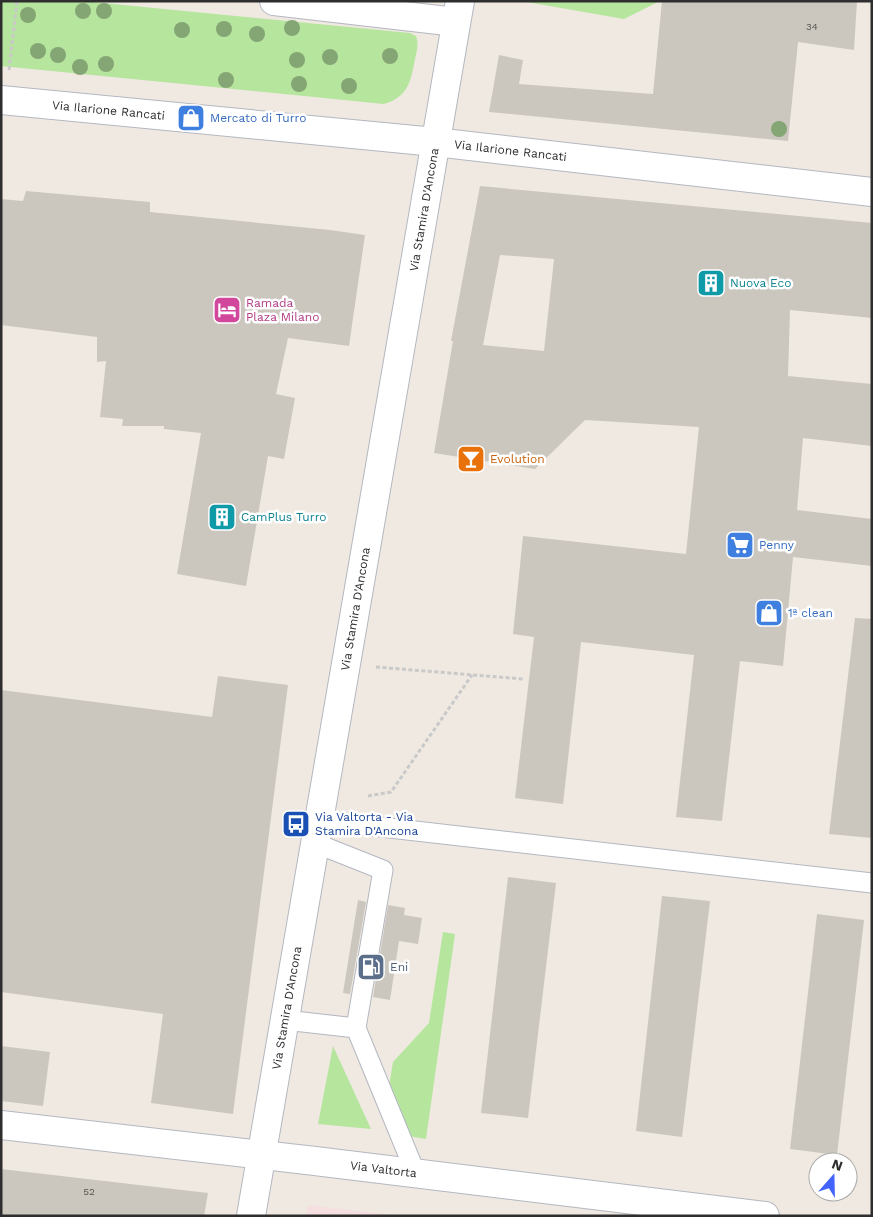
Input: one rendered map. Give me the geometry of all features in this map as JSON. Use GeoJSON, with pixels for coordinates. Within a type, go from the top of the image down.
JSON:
{"type":"FeatureCollection","features":[{"type":"Feature","properties":{"kind":"street"},"geometry":{"type":"LineString","coordinates":[[274,1],[458,12]]}},
{"type":"Feature","properties":{"kind":"street","name":"Via Stamira D'Ancona"},"geometry":{"type":"LineString","coordinates":[[251,1216],[458,12]]}},
{"type":"Feature","properties":{"kind":"street","name":"Via Ilarione Rancati"},"geometry":{"type":"LineString","coordinates":[[3,101],[435,142],[872,192]]}},
{"type":"Feature","properties":{"kind":"street","name":"Via Valtorta"},"geometry":{"type":"LineString","coordinates":[[1,1125],[766,1216]]}},
{"type":"Feature","properties":{"kind":"lane"},"geometry":{"type":"LineString","coordinates":[[317,831],[872,883]]}},
{"type":"Feature","properties":{"kind":"lane"},"geometry":{"type":"LineString","coordinates":[[317,831],[383,870],[356,1028],[416,1174]]}},
{"type":"Feature","properties":{"kind":"lane"},"geometry":{"type":"LineString","coordinates":[[285,1020],[356,1028]]}},
{"type":"Feature","properties":{"kind":"path"},"geometry":{"type":"LineString","coordinates":[[3,101],[17,1]]}},
{"type":"Feature","properties":{"kind":"path"},"geometry":{"type":"LineString","coordinates":[[346,664],[523,679]]}},
{"type":"Feature","properties":{"kind":"path"},"geometry":{"type":"LineString","coordinates":[[368,796],[391,792],[472,675]]}},
{"type":"Feature","properties":{"kind":"shaded area"},"geometry":{"type":"Polygon","coordinates":[[[308,1205],[400,1216],[306,1216],[308,1205]]]}},
{"type":"Feature","properties":{"kind":"green space"},"geometry":{"type":"Polygon","coordinates":[[[1,1],[83,1],[410,33],[416,36],[417,48],[412,74],[407,87],[398,97],[384,104],[1,66],[1,1]]]}},
{"type":"Feature","properties":{"kind":"green space"},"geometry":{"type":"Polygon","coordinates":[[[521,1],[660,1],[624,19],[521,1]]]}},
{"type":"Feature","properties":{"kind":"green space"},"geometry":{"type":"Polygon","coordinates":[[[443,932],[455,934],[426,1139],[408,1136],[388,1092],[393,1062],[429,1023],[443,932]]]}},
{"type":"Feature","properties":{"kind":"green space"},"geometry":{"type":"Polygon","coordinates":[[[333,1046],[371,1129],[318,1124],[333,1046]]]}},
{"type":"Feature","properties":{"kind":"building"},"geometry":{"type":"Polygon","coordinates":[[[662,1],[857,1],[854,50],[798,42],[788,141],[489,112],[499,55],[523,60],[519,84],[653,94],[662,1]]]}},
{"type":"Feature","properties":{"kind":"building"},"geometry":{"type":"Polygon","coordinates":[[[480,186],[872,223],[872,318],[790,310],[788,376],[872,384],[872,446],[803,438],[797,510],[872,519],[872,566],[793,557],[783,666],[740,661],[722,821],[676,817],[694,655],[581,642],[563,804],[515,798],[534,637],[513,634],[523,536],[686,554],[699,427],[585,420],[535,469],[434,453],[453,341],[451,341],[480,186]],[[500,255],[483,345],[544,351],[554,259],[500,255]]]}},
{"type":"Feature","properties":{"kind":"building","name":"Ramada Plaza Milano"},"geometry":{"type":"Polygon","coordinates":[[[26,191],[150,202],[150,212],[365,235],[349,346],[288,338],[276,394],[295,398],[284,459],[268,456],[246,586],[177,574],[201,433],[164,429],[164,426],[122,426],[123,419],[100,417],[106,361],[97,362],[97,337],[1,325],[1,199],[23,201],[26,191]]]}},
{"type":"Feature","properties":{"kind":"building"},"geometry":{"type":"Polygon","coordinates":[[[855,618],[872,619],[872,838],[829,834],[855,618]]]}},
{"type":"Feature","properties":{"kind":"building"},"geometry":{"type":"Polygon","coordinates":[[[218,676],[288,685],[233,1114],[151,1103],[163,1014],[1,992],[1,690],[212,717],[218,676]]]}},
{"type":"Feature","properties":{"kind":"building"},"geometry":{"type":"Polygon","coordinates":[[[508,877],[556,883],[528,1118],[481,1113],[508,877]]]}},
{"type":"Feature","properties":{"kind":"building"},"geometry":{"type":"Polygon","coordinates":[[[662,896],[710,901],[682,1137],[636,1131],[662,896]]]}},
{"type":"Feature","properties":{"kind":"building"},"geometry":{"type":"Polygon","coordinates":[[[358,900],[366,902],[350,994],[343,993],[358,900]]]}},
{"type":"Feature","properties":{"kind":"building"},"geometry":{"type":"Polygon","coordinates":[[[388,905],[405,908],[404,915],[422,918],[418,944],[399,941],[390,1000],[373,997],[388,905]]]}},
{"type":"Feature","properties":{"kind":"building"},"geometry":{"type":"Polygon","coordinates":[[[817,914],[864,920],[837,1152],[814,1152],[790,1149],[817,914]]]}},
{"type":"Feature","properties":{"kind":"building"},"geometry":{"type":"Polygon","coordinates":[[[1,1046],[50,1052],[43,1106],[1,1101],[1,1046]]]}},
{"type":"Feature","properties":{"kind":"building"},"geometry":{"type":"Polygon","coordinates":[[[1,1169],[208,1193],[204,1216],[1,1216],[1,1169]]]}},
{"type":"Feature","properties":{"kind":"place","name":"Mercato di Turro"},"geometry":{"type":"Point","coordinates":[191,118]}},
{"type":"Feature","properties":{"kind":"place","name":"Nuova Eco"},"geometry":{"type":"Point","coordinates":[711,283]}},
{"type":"Feature","properties":{"kind":"place","name":"Ramada Plaza Milano"},"geometry":{"type":"Point","coordinates":[227,310]}},
{"type":"Feature","properties":{"kind":"place","name":"Evolution"},"geometry":{"type":"Point","coordinates":[471,459]}},
{"type":"Feature","properties":{"kind":"place","name":"CamPlus Turro"},"geometry":{"type":"Point","coordinates":[222,517]}},
{"type":"Feature","properties":{"kind":"place","name":"Penny"},"geometry":{"type":"Point","coordinates":[740,545]}},
{"type":"Feature","properties":{"kind":"place","name":"1ª clean"},"geometry":{"type":"Point","coordinates":[769,613]}},
{"type":"Feature","properties":{"kind":"place","name":"Via Valtorta - Via Stamira D'Ancona"},"geometry":{"type":"Point","coordinates":[296,824]}},
{"type":"Feature","properties":{"kind":"place","name":"Eni"},"geometry":{"type":"Point","coordinates":[371,967]}}]}
